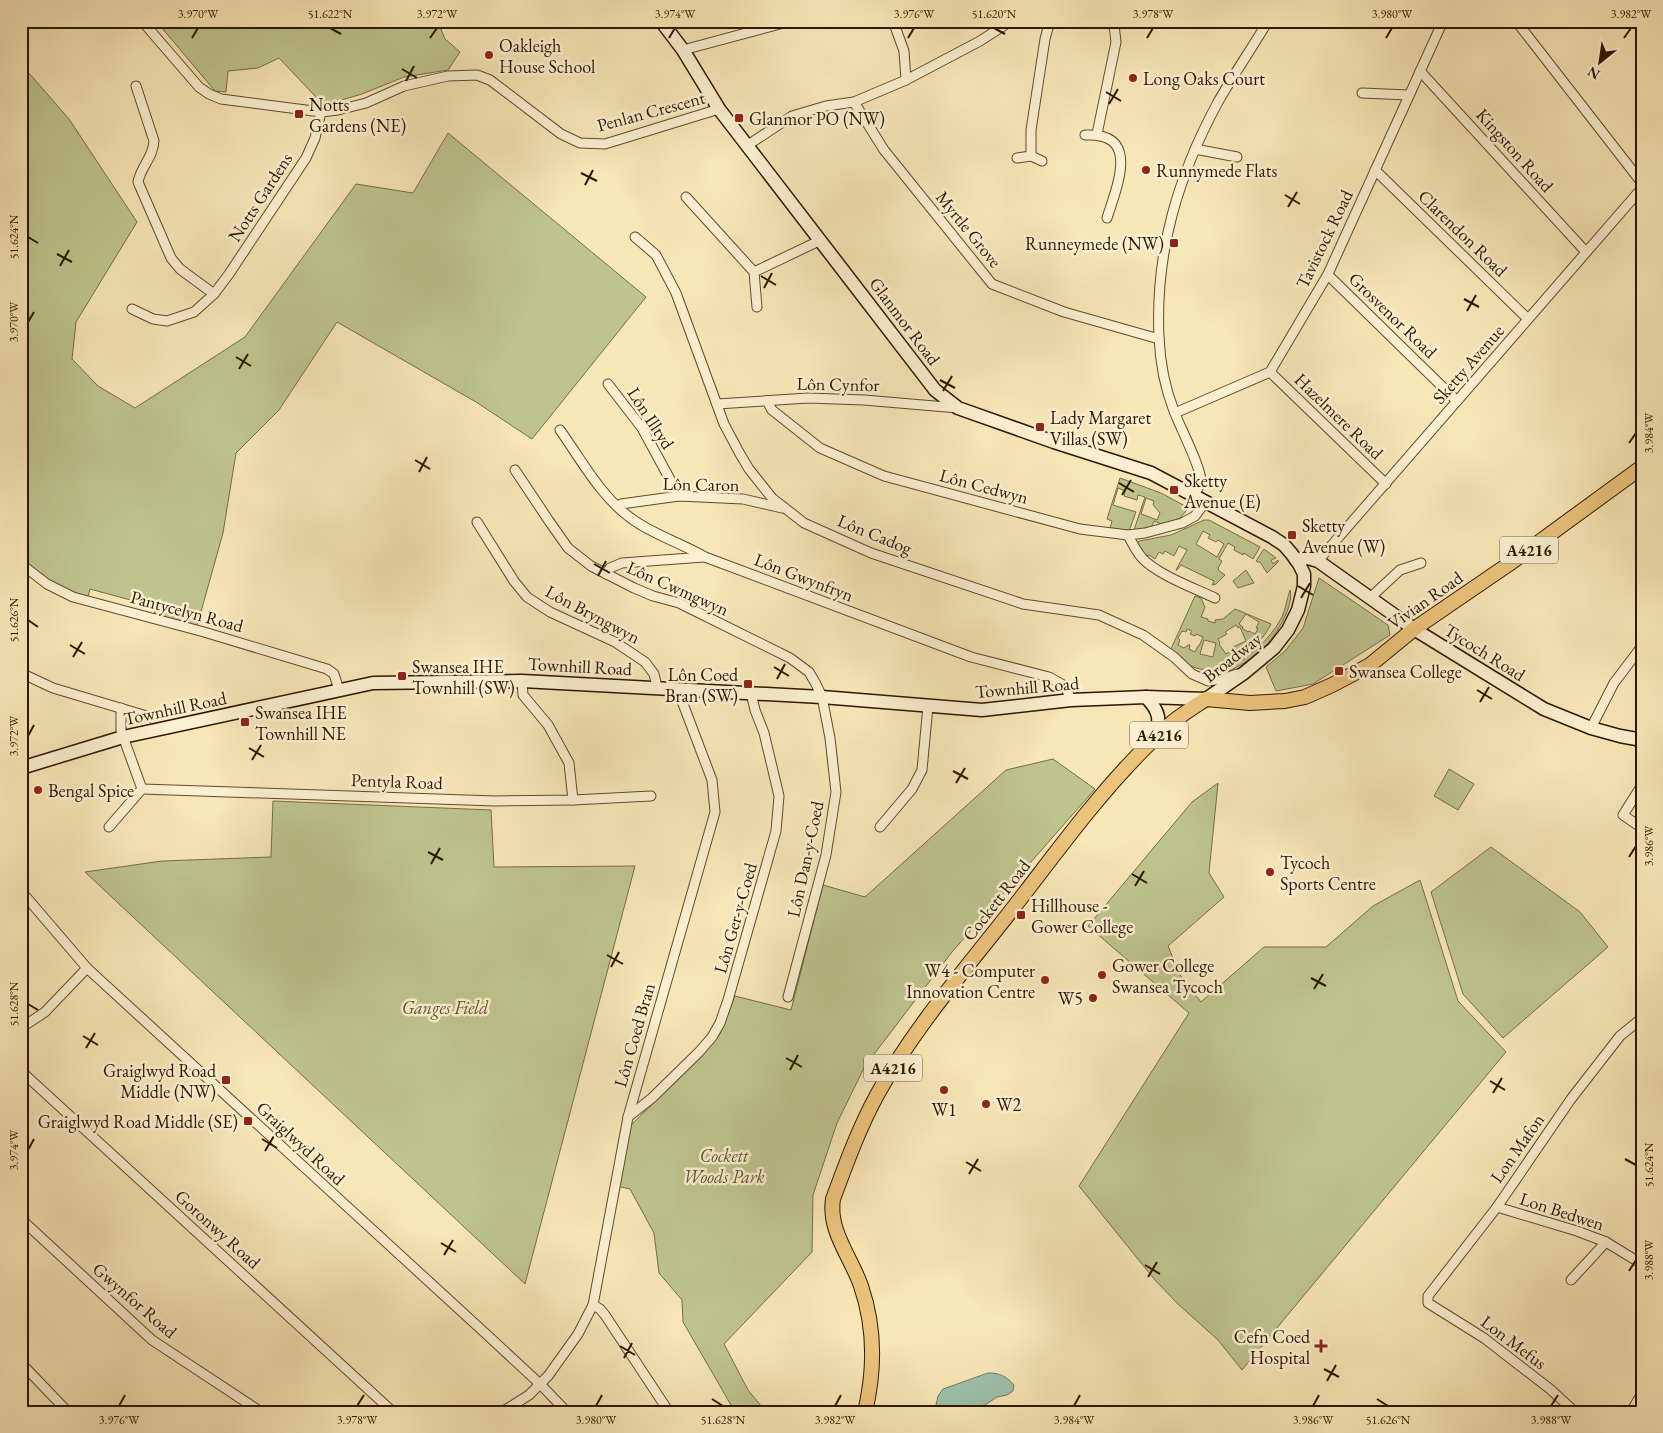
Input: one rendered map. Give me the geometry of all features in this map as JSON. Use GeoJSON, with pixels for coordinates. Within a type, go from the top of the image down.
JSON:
{"type":"FeatureCollection","features":[{"type":"Feature","properties":{"kind":"main road","name":"Vivian Road"},"geometry":{"type":"LineString","coordinates":[[1206,698],[1250,703],[1285,701],[1305,697],[1332,686],[1370,665],[1414,629],[1509,564],[1642,467]]}},
{"type":"Feature","properties":{"kind":"main road","name":"Cockett Road"},"geometry":{"type":"LineString","coordinates":[[865,1412],[869,1394],[872,1356],[870,1323],[860,1285],[835,1229],[832,1216],[833,1199],[859,1130],[886,1079],[926,1018],[1096,801],[1115,778],[1155,739],[1178,718],[1206,698]]}},
{"type":"Feature","properties":{"kind":"main road","name":"A4216"},"geometry":{"type":"LineString","coordinates":[[1187,712],[1250,703]]}},
{"type":"Feature","properties":{"kind":"street","name":"Penlan Crescent"},"geometry":{"type":"LineString","coordinates":[[142,21],[199,88],[221,99],[320,112],[366,103],[404,86],[448,76],[477,75],[490,80],[561,134],[580,143],[606,144],[720,108]]}},
{"type":"Feature","properties":{"kind":"street","name":"Glanmor Road"},"geometry":{"type":"LineString","coordinates":[[661,21],[683,50],[720,108],[935,390],[958,408],[1054,442],[1151,473],[1272,537],[1284,545],[1296,560]]}},
{"type":"Feature","properties":{"kind":"street"},"geometry":{"type":"LineString","coordinates":[[683,50],[791,21]]}},
{"type":"Feature","properties":{"kind":"street"},"geometry":{"type":"LineString","coordinates":[[893,21],[904,51],[906,80]]}},
{"type":"Feature","properties":{"kind":"street"},"geometry":{"type":"LineString","coordinates":[[748,145],[792,116],[826,106],[854,102],[906,80],[980,41],[1011,21]]}},
{"type":"Feature","properties":{"kind":"street"},"geometry":{"type":"LineString","coordinates":[[1031,156],[1031,130],[1045,39],[1051,21]]}},
{"type":"Feature","properties":{"kind":"street"},"geometry":{"type":"LineString","coordinates":[[1097,134],[1116,42],[1114,25],[1110,21]]}},
{"type":"Feature","properties":{"kind":"street"},"geometry":{"type":"LineString","coordinates":[[1200,498],[1201,482],[1198,468],[1174,413],[1162,368],[1159,340],[1159,290],[1165,244],[1172,210],[1195,149],[1218,101],[1268,21]]}},
{"type":"Feature","properties":{"kind":"street","name":"Tavistock Road"},"geometry":{"type":"LineString","coordinates":[[1270,372],[1328,275],[1443,21]]}},
{"type":"Feature","properties":{"kind":"street"},"geometry":{"type":"LineString","coordinates":[[1516,21],[1642,183]]}},
{"type":"Feature","properties":{"kind":"street","name":"Kingston Road"},"geometry":{"type":"LineString","coordinates":[[1420,71],[1586,252]]}},
{"type":"Feature","properties":{"kind":"street"},"geometry":{"type":"LineString","coordinates":[[136,86],[154,141],[154,151],[140,174],[138,182],[171,258],[180,269],[214,294]]}},
{"type":"Feature","properties":{"kind":"street"},"geometry":{"type":"LineString","coordinates":[[1362,93],[1409,95]]}},
{"type":"Feature","properties":{"kind":"street","name":"Myrtle Grove"},"geometry":{"type":"LineString","coordinates":[[854,102],[884,150],[992,284],[1064,312],[1159,340]]}},
{"type":"Feature","properties":{"kind":"street","name":"Notts Gardens"},"geometry":{"type":"LineString","coordinates":[[132,309],[153,320],[167,320],[194,312],[214,294],[306,158],[315,138],[320,112]]}},
{"type":"Feature","properties":{"kind":"street"},"geometry":{"type":"LineString","coordinates":[[1085,135],[1097,134],[1114,141],[1121,152],[1122,164],[1107,218]]}},
{"type":"Feature","properties":{"kind":"street"},"geometry":{"type":"LineString","coordinates":[[1195,149],[1237,157]]}},
{"type":"Feature","properties":{"kind":"street"},"geometry":{"type":"LineString","coordinates":[[1017,158],[1031,156],[1042,161]]}},
{"type":"Feature","properties":{"kind":"street","name":"Clarendon Road"},"geometry":{"type":"LineString","coordinates":[[1375,170],[1528,319]]}},
{"type":"Feature","properties":{"kind":"street","name":"Sketty Avenue"},"geometry":{"type":"LineString","coordinates":[[1318,561],[1642,188]]}},
{"type":"Feature","properties":{"kind":"street"},"geometry":{"type":"LineString","coordinates":[[686,197],[754,272],[757,308]]}},
{"type":"Feature","properties":{"kind":"street","name":"Lôn Cadog"},"geometry":{"type":"LineString","coordinates":[[635,237],[656,255],[676,293],[696,343],[709,387],[724,424],[749,469],[772,498],[804,522],[872,553],[1023,604],[1099,615],[1143,635],[1174,657],[1192,674],[1208,681],[1222,679],[1247,671]]}},
{"type":"Feature","properties":{"kind":"street"},"geometry":{"type":"LineString","coordinates":[[754,272],[821,240]]}},
{"type":"Feature","properties":{"kind":"street","name":"Grosvenor Road"},"geometry":{"type":"LineString","coordinates":[[1328,275],[1457,400]]}},
{"type":"Feature","properties":{"kind":"street"},"geometry":{"type":"LineString","coordinates":[[1174,413],[1270,372]]}},
{"type":"Feature","properties":{"kind":"street","name":"Hazelmere Road"},"geometry":{"type":"LineString","coordinates":[[1270,372],[1386,484]]}},
{"type":"Feature","properties":{"kind":"street","name":"Lôn Illtyd"},"geometry":{"type":"LineString","coordinates":[[608,384],[642,428],[679,496]]}},
{"type":"Feature","properties":{"kind":"street","name":"Lôn Cynfor"},"geometry":{"type":"LineString","coordinates":[[717,404],[808,398],[855,399],[958,408]]}},
{"type":"Feature","properties":{"kind":"street","name":"Lôn Cedwyn"},"geometry":{"type":"LineString","coordinates":[[767,401],[772,410],[820,448],[884,476],[1080,529],[1128,535],[1145,533],[1182,523],[1194,516],[1200,498]]}},
{"type":"Feature","properties":{"kind":"street","name":"Lôn Gwynfryn"},"geometry":{"type":"LineString","coordinates":[[560,430],[607,497],[641,524],[704,557],[971,657],[1049,677],[1065,686],[1072,700]]}},
{"type":"Feature","properties":{"kind":"street","name":"Lôn Cwmgwyn"},"geometry":{"type":"LineString","coordinates":[[516,470],[548,521],[568,548],[591,566],[652,596],[679,603],[790,658],[809,672],[822,697]]}},
{"type":"Feature","properties":{"kind":"street","name":"Lôn Caron"},"geometry":{"type":"LineString","coordinates":[[618,507],[621,504],[679,496],[743,499],[785,508]]}},
{"type":"Feature","properties":{"kind":"street","name":"Lôn Bryngwyn"},"geometry":{"type":"LineString","coordinates":[[477,522],[514,581],[527,597],[550,612],[615,642],[645,662],[654,674],[657,687]]}},
{"type":"Feature","properties":{"kind":"street"},"geometry":{"type":"LineString","coordinates":[[1128,535],[1134,548],[1143,559],[1157,570],[1215,598]]}},
{"type":"Feature","properties":{"kind":"street"},"geometry":{"type":"LineString","coordinates":[[606,574],[610,568],[622,563],[704,557]]}},
{"type":"Feature","properties":{"kind":"street"},"geometry":{"type":"LineString","coordinates":[[1296,560],[1308,558],[1318,561]]}},
{"type":"Feature","properties":{"kind":"street","name":"Broadway"},"geometry":{"type":"LineString","coordinates":[[1206,698],[1247,671],[1278,643],[1294,619],[1304,586],[1304,574],[1296,560]]}},
{"type":"Feature","properties":{"kind":"street","name":"Tycoch Road"},"geometry":{"type":"LineString","coordinates":[[1318,561],[1414,629],[1544,709],[1591,728],[1642,740]]}},
{"type":"Feature","properties":{"kind":"street"},"geometry":{"type":"LineString","coordinates":[[1371,597],[1400,570],[1421,563]]}},
{"type":"Feature","properties":{"kind":"street","name":"Pantycelyn Road"},"geometry":{"type":"LineString","coordinates":[[21,564],[47,584],[73,597],[204,632],[327,669],[334,674],[339,690]]}},
{"type":"Feature","properties":{"kind":"street"},"geometry":{"type":"LineString","coordinates":[[1591,728],[1614,684],[1642,646]]}},
{"type":"Feature","properties":{"kind":"street"},"geometry":{"type":"LineString","coordinates":[[21,673],[53,688],[150,717]]}},
{"type":"Feature","properties":{"kind":"street"},"geometry":{"type":"LineString","coordinates":[[522,681],[523,695],[548,725],[569,763],[573,800]]}},
{"type":"Feature","properties":{"kind":"street","name":"Townhill Road"},"geometry":{"type":"LineString","coordinates":[[21,768],[123,737],[373,683],[522,681],[822,697],[982,710],[1072,700],[1146,697],[1206,698]]}},
{"type":"Feature","properties":{"kind":"street","name":"Lôn Coed Bran"},"geometry":{"type":"LineString","coordinates":[[502,1412],[529,1395],[540,1384],[567,1352],[593,1305],[628,1117],[715,812],[712,780],[677,688]]}},
{"type":"Feature","properties":{"kind":"street","name":"Lôn Ger-y-Coed"},"geometry":{"type":"LineString","coordinates":[[628,1117],[652,1098],[712,1037],[720,1023],[728,1000],[776,830],[780,796],[764,733],[751,693]]}},
{"type":"Feature","properties":{"kind":"street","name":"Lôn Dan-y-Coed"},"geometry":{"type":"LineString","coordinates":[[788,997],[826,855],[836,792],[830,738],[822,697]]}},
{"type":"Feature","properties":{"kind":"street"},"geometry":{"type":"LineString","coordinates":[[1146,697],[1155,706],[1159,716],[1155,739]]}},
{"type":"Feature","properties":{"kind":"street"},"geometry":{"type":"LineString","coordinates":[[880,827],[912,789],[922,770],[928,706]]}},
{"type":"Feature","properties":{"kind":"street"},"geometry":{"type":"LineString","coordinates":[[109,827],[142,789],[121,730],[121,708]]}},
{"type":"Feature","properties":{"kind":"street"},"geometry":{"type":"LineString","coordinates":[[1642,785],[1624,815],[1642,828]]}},
{"type":"Feature","properties":{"kind":"street","name":"Pentyla Road"},"geometry":{"type":"LineString","coordinates":[[142,789],[495,801],[651,796]]}},
{"type":"Feature","properties":{"kind":"street","name":"Graiglwyd Road"},"geometry":{"type":"LineString","coordinates":[[21,891],[87,968],[540,1384],[567,1412]]}},
{"type":"Feature","properties":{"kind":"street"},"geometry":{"type":"LineString","coordinates":[[21,1028],[45,1012],[87,968]]}},
{"type":"Feature","properties":{"kind":"street","name":"Lon Mafon"},"geometry":{"type":"LineString","coordinates":[[1428,1303],[1428,1296],[1496,1207],[1571,1099],[1620,1036],[1642,1018]]}},
{"type":"Feature","properties":{"kind":"street","name":"Goronwy Road"},"geometry":{"type":"LineString","coordinates":[[21,1071],[393,1412]]}},
{"type":"Feature","properties":{"kind":"street","name":"Lon Bedwen"},"geometry":{"type":"LineString","coordinates":[[1496,1207],[1577,1230],[1606,1242],[1642,1264]]}},
{"type":"Feature","properties":{"kind":"street","name":"Gwynfor Road"},"geometry":{"type":"LineString","coordinates":[[21,1219],[152,1340],[261,1412]]}},
{"type":"Feature","properties":{"kind":"street"},"geometry":{"type":"LineString","coordinates":[[1571,1280],[1606,1242]]}},
{"type":"Feature","properties":{"kind":"street","name":"Lon Mefus"},"geometry":{"type":"LineString","coordinates":[[1428,1303],[1484,1338],[1575,1412]]}},
{"type":"Feature","properties":{"kind":"street"},"geometry":{"type":"LineString","coordinates":[[593,1305],[605,1315],[669,1412]]}},
{"type":"Feature","properties":{"kind":"street"},"geometry":{"type":"LineString","coordinates":[[21,1363],[68,1412]]}},
{"type":"Feature","properties":{"kind":"street"},"geometry":{"type":"LineString","coordinates":[[1631,1412],[1642,1393]]}},
{"type":"Feature","properties":{"kind":"green space"},"geometry":{"type":"Polygon","coordinates":[[[156,21],[433,21],[440,27],[445,39],[460,52],[448,70],[404,77],[362,94],[335,102],[314,102],[315,96],[279,58],[258,68],[228,71],[226,92],[215,91],[156,21]]]}},
{"type":"Feature","properties":{"kind":"green space"},"geometry":{"type":"Polygon","coordinates":[[[21,64],[69,119],[137,222],[76,322],[72,359],[98,386],[135,408],[245,337],[356,184],[413,193],[448,133],[646,297],[532,439],[476,402],[337,322],[279,410],[236,453],[223,533],[197,626],[154,615],[156,607],[90,589],[88,597],[78,594],[44,577],[21,558],[21,64]]]}},
{"type":"Feature","properties":{"kind":"green space"},"geometry":{"type":"Polygon","coordinates":[[[1120,478],[1161,493],[1185,506],[1187,510],[1180,518],[1164,525],[1154,521],[1151,528],[1134,530],[1145,497],[1138,495],[1137,500],[1124,496],[1125,491],[1118,488],[1113,505],[1136,512],[1129,531],[1110,529],[1112,521],[1107,519],[1120,478]],[[1146,498],[1141,514],[1157,520],[1160,513],[1153,505],[1154,501],[1146,498]]]}},
{"type":"Feature","properties":{"kind":"green space"},"geometry":{"type":"Polygon","coordinates":[[[1204,520],[1209,520],[1260,547],[1253,559],[1244,553],[1243,555],[1234,550],[1235,547],[1228,543],[1219,559],[1222,561],[1218,568],[1225,575],[1216,584],[1212,585],[1214,581],[1181,565],[1176,570],[1187,550],[1179,546],[1174,556],[1165,551],[1163,554],[1159,552],[1155,559],[1149,555],[1146,556],[1137,544],[1139,541],[1171,535],[1204,520]],[[1203,531],[1196,544],[1217,557],[1224,544],[1218,540],[1216,542],[1208,538],[1210,535],[1203,531]]]}},
{"type":"Feature","properties":{"kind":"green space"},"geometry":{"type":"Polygon","coordinates":[[[1264,549],[1276,558],[1271,560],[1273,564],[1278,560],[1267,573],[1260,562],[1256,561],[1264,549]]]}},
{"type":"Feature","properties":{"kind":"green space"},"geometry":{"type":"Polygon","coordinates":[[[1246,570],[1254,583],[1238,588],[1233,581],[1246,570]]]}},
{"type":"Feature","properties":{"kind":"green space"},"geometry":{"type":"Polygon","coordinates":[[[1319,578],[1388,625],[1390,635],[1313,684],[1276,691],[1266,667],[1286,650],[1303,628],[1319,578]]]}},
{"type":"Feature","properties":{"kind":"green space"},"geometry":{"type":"Polygon","coordinates":[[[1290,590],[1291,597],[1286,614],[1271,640],[1251,659],[1222,674],[1221,672],[1240,662],[1270,635],[1282,617],[1290,590]]]}},
{"type":"Feature","properties":{"kind":"green space"},"geometry":{"type":"Polygon","coordinates":[[[1195,596],[1201,598],[1205,607],[1201,617],[1208,619],[1208,621],[1215,623],[1215,620],[1223,619],[1235,609],[1271,624],[1266,633],[1250,651],[1229,664],[1218,668],[1207,670],[1196,668],[1170,651],[1195,596]],[[1246,614],[1239,624],[1248,632],[1255,634],[1259,622],[1246,614]],[[1236,625],[1225,632],[1227,634],[1218,639],[1226,654],[1232,650],[1231,648],[1246,641],[1240,627],[1238,628],[1236,625]],[[1187,629],[1186,632],[1182,631],[1178,638],[1180,640],[1178,645],[1184,648],[1190,645],[1189,649],[1195,652],[1203,637],[1190,634],[1192,631],[1187,629]],[[1204,640],[1200,654],[1213,657],[1216,643],[1204,640]]]}},
{"type":"Feature","properties":{"kind":"green space","name":"Cockett Woods Park"},"geometry":{"type":"Polygon","coordinates":[[[1053,759],[1095,789],[952,952],[865,1066],[837,1123],[813,1195],[812,1252],[724,1344],[748,1390],[766,1412],[735,1412],[683,1322],[682,1300],[659,1273],[654,1233],[630,1189],[617,1186],[631,1125],[697,1061],[720,1034],[735,996],[791,1010],[823,885],[865,897],[1006,770],[1053,759]]]}},
{"type":"Feature","properties":{"kind":"green space"},"geometry":{"type":"Polygon","coordinates":[[[1449,769],[1474,784],[1458,810],[1434,796],[1449,769]]]}},
{"type":"Feature","properties":{"kind":"green space"},"geometry":{"type":"Polygon","coordinates":[[[1218,783],[1209,873],[1224,897],[1168,946],[1180,975],[1201,1002],[1264,947],[1326,947],[1373,906],[1420,880],[1458,1001],[1506,1052],[1242,1370],[1218,1340],[1178,1304],[1154,1279],[1079,1186],[1189,1013],[1088,926],[1192,802],[1218,783]]]}},
{"type":"Feature","properties":{"kind":"green space","name":"Ganges Field"},"geometry":{"type":"Polygon","coordinates":[[[273,801],[491,810],[494,867],[635,866],[525,1284],[85,872],[162,861],[271,857],[273,801]]]}},
{"type":"Feature","properties":{"kind":"green space"},"geometry":{"type":"Polygon","coordinates":[[[1491,847],[1580,912],[1608,947],[1503,1038],[1463,994],[1431,892],[1491,847]]]}},
{"type":"Feature","properties":{"kind":"shaded area"},"geometry":{"type":"Polygon","coordinates":[[[988,1373],[999,1374],[1005,1377],[1014,1385],[1013,1391],[1007,1395],[997,1397],[985,1405],[978,1406],[973,1412],[941,1412],[936,1405],[938,1396],[943,1389],[988,1373]]]}},
{"type":"Feature","properties":{"kind":"place","name":"Oakleigh House School"},"geometry":{"type":"Point","coordinates":[489,55]}},
{"type":"Feature","properties":{"kind":"place","name":"Long Oaks Court"},"geometry":{"type":"Point","coordinates":[1133,78]}},
{"type":"Feature","properties":{"kind":"place","name":"Notts Gardens (NE)"},"geometry":{"type":"Point","coordinates":[299,114]}},
{"type":"Feature","properties":{"kind":"place","name":"Glanmor PO (NW)"},"geometry":{"type":"Point","coordinates":[739,118]}},
{"type":"Feature","properties":{"kind":"place","name":"Runnymede Flats"},"geometry":{"type":"Point","coordinates":[1146,170]}},
{"type":"Feature","properties":{"kind":"place","name":"Runneymede (NW)"},"geometry":{"type":"Point","coordinates":[1174,243]}},
{"type":"Feature","properties":{"kind":"place","name":"Lady Margaret Villas (SW)"},"geometry":{"type":"Point","coordinates":[1040,427]}},
{"type":"Feature","properties":{"kind":"place","name":"Sketty Avenue (E)"},"geometry":{"type":"Point","coordinates":[1174,490]}},
{"type":"Feature","properties":{"kind":"place","name":"Sketty Avenue (W)"},"geometry":{"type":"Point","coordinates":[1292,535]}},
{"type":"Feature","properties":{"kind":"place","name":"Swansea College"},"geometry":{"type":"Point","coordinates":[1339,671]}},
{"type":"Feature","properties":{"kind":"place","name":"Swansea IHE Townhill (SW)"},"geometry":{"type":"Point","coordinates":[402,676]}},
{"type":"Feature","properties":{"kind":"place","name":"Lôn Coed Bran (SW)"},"geometry":{"type":"Point","coordinates":[748,684]}},
{"type":"Feature","properties":{"kind":"place","name":"Swansea IHE Townhill NE"},"geometry":{"type":"Point","coordinates":[245,722]}},
{"type":"Feature","properties":{"kind":"place","name":"Bengal Spice"},"geometry":{"type":"Point","coordinates":[38,790]}},
{"type":"Feature","properties":{"kind":"place","name":"Tycoch Sports Centre"},"geometry":{"type":"Point","coordinates":[1270,872]}},
{"type":"Feature","properties":{"kind":"place","name":"Hillhouse - Gower College"},"geometry":{"type":"Point","coordinates":[1021,915]}},
{"type":"Feature","properties":{"kind":"place","name":"Gower College Swansea Tycoch"},"geometry":{"type":"Point","coordinates":[1102,975]}},
{"type":"Feature","properties":{"kind":"place","name":"W4 - Computer Innovation Centre"},"geometry":{"type":"Point","coordinates":[1045,980]}},
{"type":"Feature","properties":{"kind":"place","name":"W5"},"geometry":{"type":"Point","coordinates":[1093,998]}},
{"type":"Feature","properties":{"kind":"place","name":"Graiglwyd Road Middle (NW)"},"geometry":{"type":"Point","coordinates":[226,1080]}},
{"type":"Feature","properties":{"kind":"place","name":"W1"},"geometry":{"type":"Point","coordinates":[944,1090]}},
{"type":"Feature","properties":{"kind":"place","name":"W2"},"geometry":{"type":"Point","coordinates":[986,1104]}},
{"type":"Feature","properties":{"kind":"place","name":"Graiglwyd Road Middle (SE)"},"geometry":{"type":"Point","coordinates":[248,1121]}},
{"type":"Feature","properties":{"kind":"place","name":"Cefn Coed Hospital"},"geometry":{"type":"Point","coordinates":[1321,1346]}}]}
